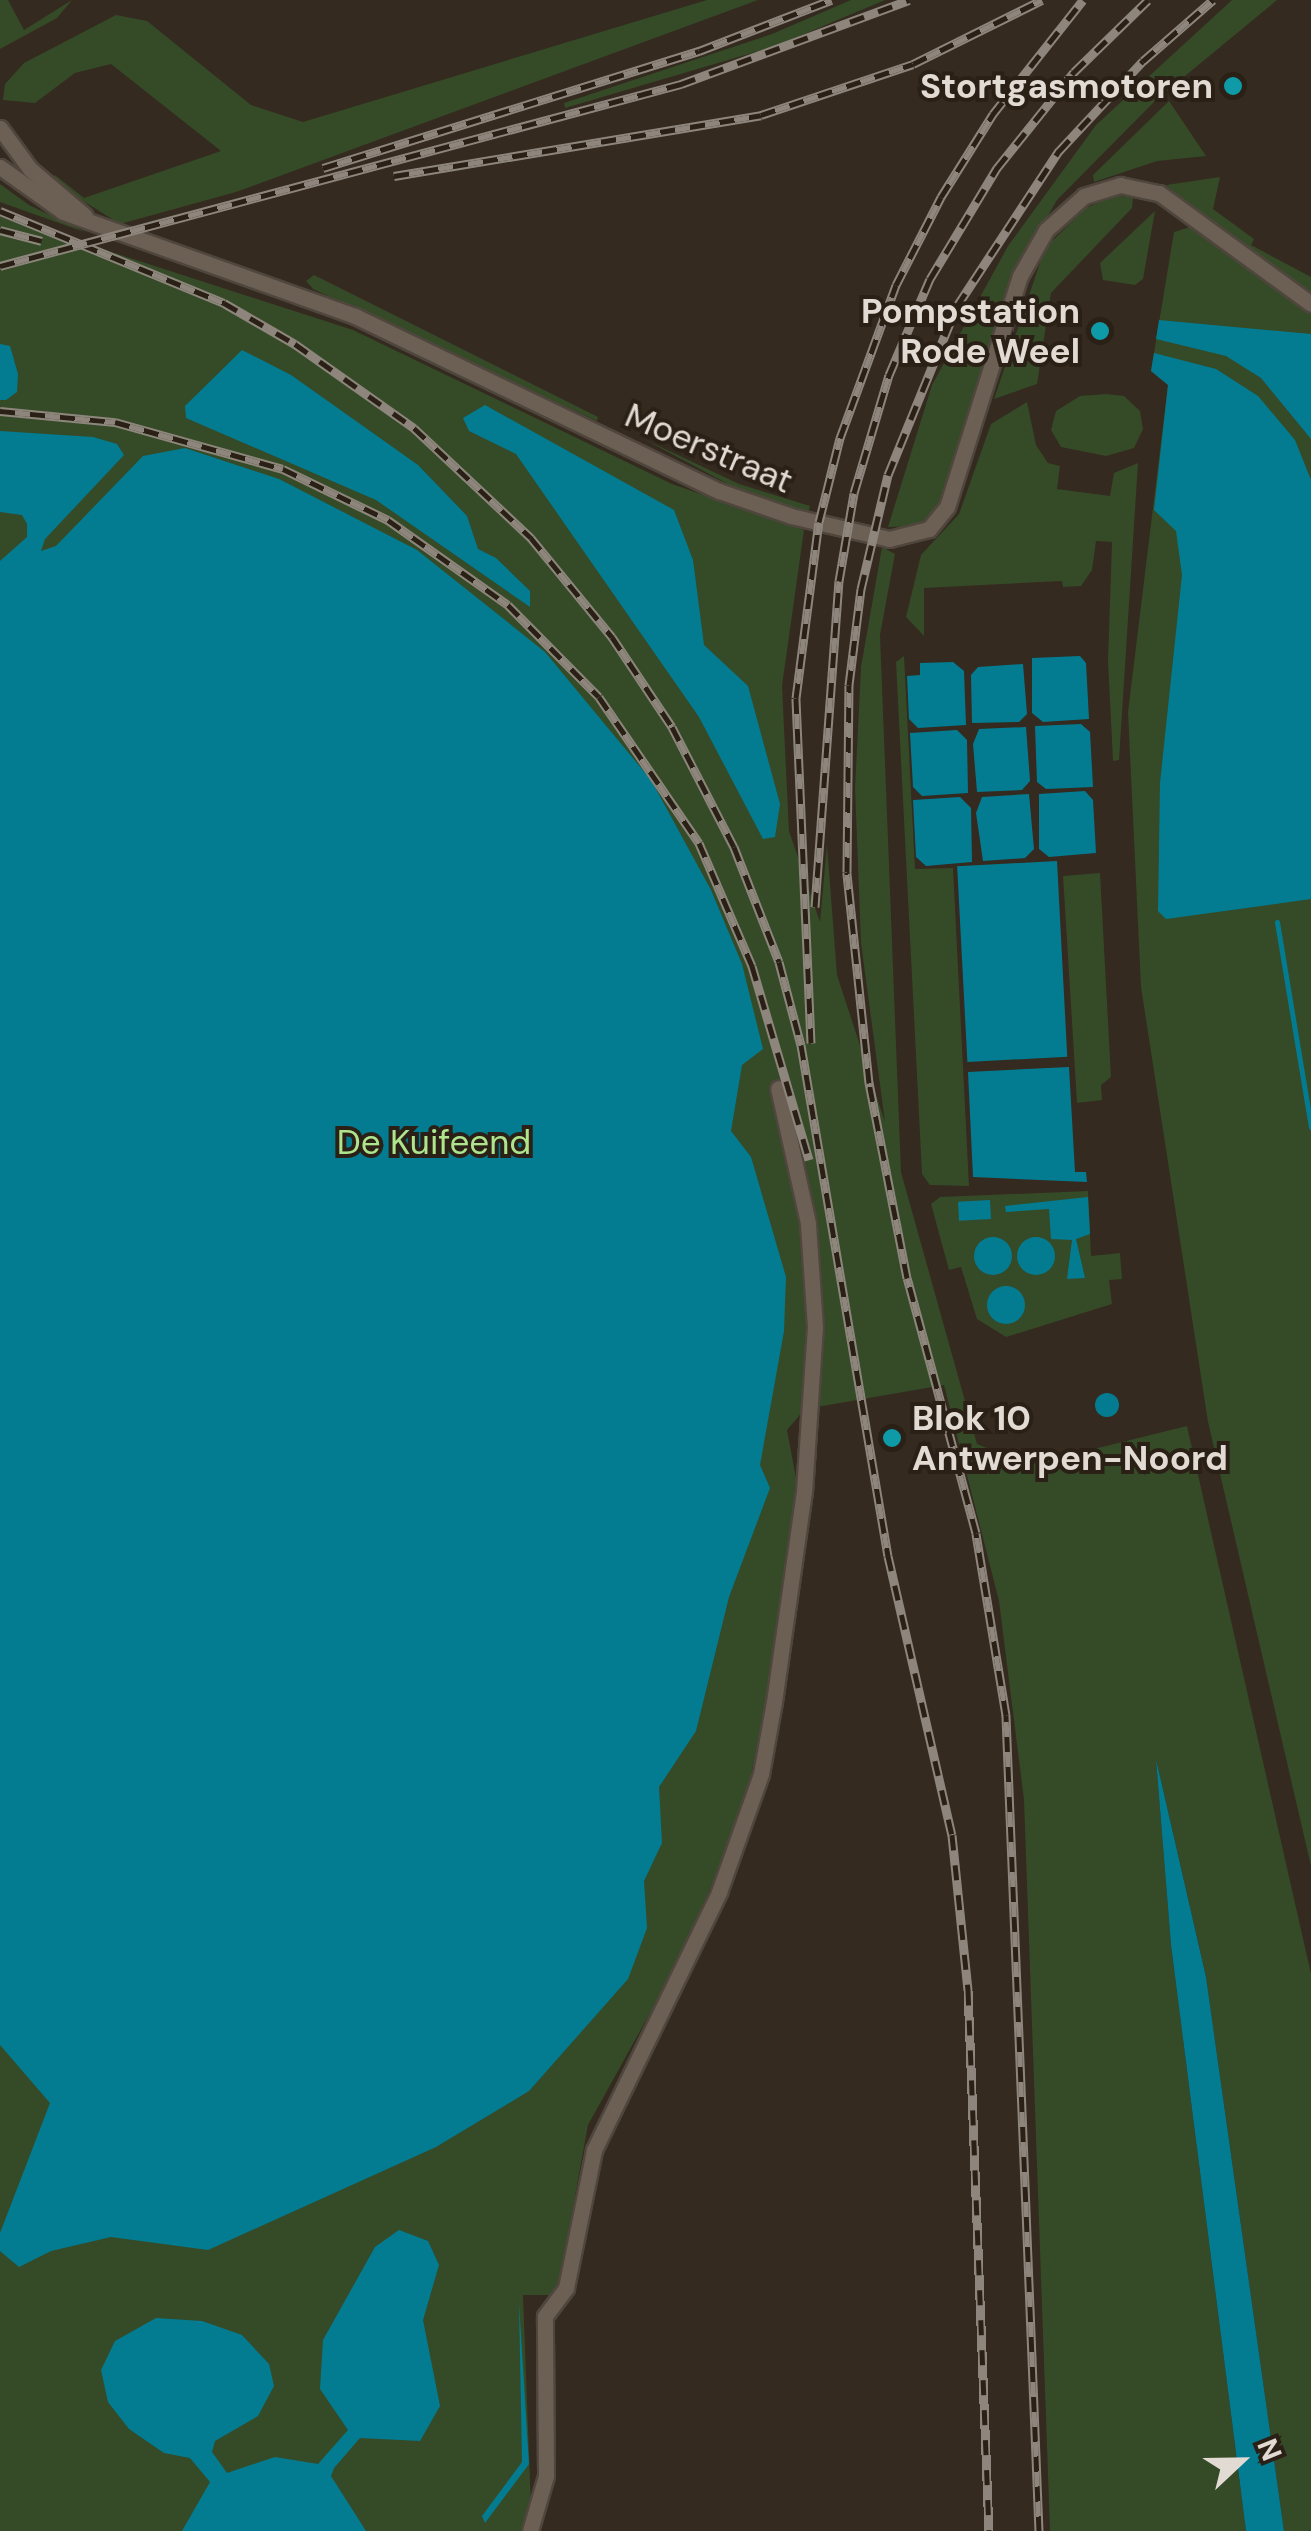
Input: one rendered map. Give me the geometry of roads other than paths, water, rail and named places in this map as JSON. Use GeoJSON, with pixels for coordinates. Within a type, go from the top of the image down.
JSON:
{"type":"FeatureCollection","features":[{"type":"Feature","properties":{"kind":"street","name":"Moerstraat"},"geometry":{"type":"LineString","coordinates":[[0,128],[30,169],[91,222]]}},
{"type":"Feature","properties":{"kind":"street","name":"Moerstraat"},"geometry":{"type":"LineString","coordinates":[[0,166],[39,198],[91,222],[355,316],[735,497],[791,516],[902,540],[930,529],[947,507],[1033,249],[1084,196],[1120,185],[1160,193],[1311,304]]}},
{"type":"Feature","properties":{"kind":"street"},"geometry":{"type":"LineString","coordinates":[[530,2531],[546,2476],[545,2316],[566,2288],[594,2150],[725,1876],[761,1774],[774,1702],[804,1492],[815,1327],[808,1223],[778,1088]]}},
{"type":"Feature","properties":{"kind":"water"},"geometry":{"type":"Polygon","coordinates":[[[1159,320],[1311,334],[1311,439],[1261,378],[1226,356],[1156,339],[1159,320]]]}},
{"type":"Feature","properties":{"kind":"water"},"geometry":{"type":"Polygon","coordinates":[[[0,344],[10,346],[18,374],[17,392],[6,400],[0,400],[0,344]]]}},
{"type":"Feature","properties":{"kind":"water"},"geometry":{"type":"Polygon","coordinates":[[[242,350],[291,375],[418,465],[467,516],[478,549],[496,558],[530,591],[530,607],[376,500],[186,418],[185,406],[242,350]]]}},
{"type":"Feature","properties":{"kind":"water"},"geometry":{"type":"Polygon","coordinates":[[[1154,353],[1216,369],[1258,396],[1295,440],[1311,480],[1311,899],[1166,919],[1158,911],[1160,783],[1182,575],[1176,531],[1154,510],[1168,385],[1151,371],[1154,353]]]}},
{"type":"Feature","properties":{"kind":"water"},"geometry":{"type":"Polygon","coordinates":[[[485,405],[674,510],[693,560],[704,645],[748,686],[780,804],[775,837],[763,839],[699,717],[516,454],[469,431],[463,418],[485,405]]]}},
{"type":"Feature","properties":{"kind":"water","name":"De Kuifeend"},"geometry":{"type":"Polygon","coordinates":[[[0,431],[93,437],[117,444],[124,455],[45,539],[41,551],[56,546],[143,456],[185,448],[279,479],[417,550],[545,652],[651,780],[711,890],[742,964],[763,1049],[742,1065],[731,1131],[751,1157],[786,1277],[784,1331],[760,1465],[770,1488],[729,1597],[696,1731],[659,1787],[662,1843],[644,1881],[647,1928],[628,1979],[529,2091],[436,2147],[208,2250],[111,2237],[51,2251],[19,2267],[0,2251],[0,2233],[50,2103],[0,2045],[0,561],[27,537],[27,524],[22,515],[0,512],[0,431]]]}},
{"type":"Feature","properties":{"kind":"water"},"geometry":{"type":"Polygon","coordinates":[[[1080,656],[1086,663],[1089,719],[1043,722],[1032,713],[1032,658],[1080,656]]]}},
{"type":"Feature","properties":{"kind":"water"},"geometry":{"type":"Polygon","coordinates":[[[953,662],[964,671],[966,725],[918,728],[909,719],[907,676],[920,675],[920,663],[953,662]]]}},
{"type":"Feature","properties":{"kind":"water"},"geometry":{"type":"Polygon","coordinates":[[[1023,664],[1027,714],[1019,722],[972,723],[971,675],[978,667],[1023,664]]]}},
{"type":"Feature","properties":{"kind":"water"},"geometry":{"type":"Polygon","coordinates":[[[1081,724],[1090,732],[1093,787],[1046,789],[1037,782],[1035,726],[1081,724]]]}},
{"type":"Feature","properties":{"kind":"water"},"geometry":{"type":"Polygon","coordinates":[[[1026,727],[1030,781],[1022,790],[977,792],[973,744],[979,729],[1026,727]]]}},
{"type":"Feature","properties":{"kind":"water"},"geometry":{"type":"Polygon","coordinates":[[[957,730],[967,740],[968,793],[922,796],[913,787],[910,733],[957,730]]]}},
{"type":"Feature","properties":{"kind":"water"},"geometry":{"type":"Polygon","coordinates":[[[1085,791],[1093,800],[1096,853],[1049,857],[1039,849],[1039,794],[1085,791]]]}},
{"type":"Feature","properties":{"kind":"water"},"geometry":{"type":"Polygon","coordinates":[[[1029,794],[1034,849],[1025,858],[983,861],[976,813],[982,797],[1029,794]]]}},
{"type":"Feature","properties":{"kind":"water"},"geometry":{"type":"Polygon","coordinates":[[[960,797],[971,808],[972,862],[926,866],[916,857],[913,800],[960,797]]]}},
{"type":"Feature","properties":{"kind":"water"},"geometry":{"type":"Polygon","coordinates":[[[1057,861],[1067,1057],[967,1062],[957,866],[1057,861]]]}},
{"type":"Feature","properties":{"kind":"water"},"geometry":{"type":"Polygon","coordinates":[[[1069,1067],[1075,1172],[1086,1172],[1087,1182],[973,1177],[968,1072],[1069,1067]]]}},
{"type":"Feature","properties":{"kind":"water"},"geometry":{"type":"Polygon","coordinates":[[[1088,1197],[1090,1234],[1076,1239],[1085,1278],[1067,1279],[1072,1240],[1051,1239],[1049,1209],[1006,1212],[1005,1206],[1088,1197]]]}},
{"type":"Feature","properties":{"kind":"water"},"geometry":{"type":"Polygon","coordinates":[[[990,1200],[991,1219],[959,1221],[958,1202],[990,1200]]]}},
{"type":"Feature","properties":{"kind":"water"},"geometry":{"type":"Polygon","coordinates":[[[993,1237],[1007,1242],[1012,1256],[1007,1270],[993,1275],[979,1270],[974,1256],[979,1242],[993,1237]]]}},
{"type":"Feature","properties":{"kind":"water"},"geometry":{"type":"Polygon","coordinates":[[[1036,1237],[1050,1242],[1055,1256],[1050,1270],[1036,1275],[1022,1270],[1017,1256],[1022,1242],[1036,1237]]]}},
{"type":"Feature","properties":{"kind":"water"},"geometry":{"type":"Polygon","coordinates":[[[1006,1286],[1020,1291],[1025,1305],[1020,1319],[1006,1324],[992,1319],[987,1305],[992,1291],[1006,1286]]]}},
{"type":"Feature","properties":{"kind":"water"},"geometry":{"type":"Polygon","coordinates":[[[1107,1393],[1119,1405],[1107,1417],[1095,1405],[1107,1393]]]}},
{"type":"Feature","properties":{"kind":"water"},"geometry":{"type":"Polygon","coordinates":[[[1156,1759],[1206,1977],[1284,2531],[1246,2531],[1171,1945],[1156,1759]]]}},
{"type":"Feature","properties":{"kind":"water"},"geometry":{"type":"Polygon","coordinates":[[[399,2230],[428,2241],[439,2265],[423,2320],[440,2406],[420,2441],[360,2438],[334,2468],[331,2476],[366,2531],[182,2531],[210,2482],[190,2458],[164,2453],[129,2429],[108,2402],[101,2370],[115,2341],[156,2318],[202,2321],[242,2335],[269,2364],[274,2386],[258,2416],[215,2441],[212,2452],[227,2473],[275,2457],[318,2464],[348,2430],[320,2389],[323,2340],[375,2247],[399,2230]]]}},
{"type":"Feature","properties":{"kind":"water"},"geometry":{"type":"Polygon","coordinates":[[[519,2303],[529,2464],[485,2523],[482,2516],[522,2462],[519,2303]]]}},
{"type":"Feature","properties":{"kind":"waterway"},"geometry":{"type":"LineString","coordinates":[[1277,922],[1311,1127]]}},
{"type":"Feature","properties":{"kind":"railway"},"geometry":{"type":"LineString","coordinates":[[323,168],[699,51],[831,0]]}},
{"type":"Feature","properties":{"kind":"railway"},"geometry":{"type":"LineString","coordinates":[[0,266],[681,84],[909,0]]}},
{"type":"Feature","properties":{"kind":"railway"},"geometry":{"type":"LineString","coordinates":[[394,176],[761,115],[913,64],[1042,0]]}},
{"type":"Feature","properties":{"kind":"railway"},"geometry":{"type":"LineString","coordinates":[[811,1043],[796,698],[819,522],[840,438],[896,285],[941,197],[993,114],[1083,0]]}},
{"type":"Feature","properties":{"kind":"railway"},"geometry":{"type":"LineString","coordinates":[[815,907],[839,581],[854,493],[889,375],[930,279],[997,168],[1074,72],[1148,0]]}},
{"type":"Feature","properties":{"kind":"railway"},"geometry":{"type":"LineString","coordinates":[[1039,2531],[1006,1715],[976,1533],[907,1278],[869,1083],[847,872],[849,685],[861,589],[888,475],[957,306],[1059,151],[1143,61],[1213,0]]}},
{"type":"Feature","properties":{"kind":"railway"},"geometry":{"type":"LineString","coordinates":[[0,211],[224,303],[295,344],[414,428],[531,538],[612,637],[672,727],[734,847],[779,962],[801,1045],[888,1556],[952,1835],[968,1990],[989,2531]]}},
{"type":"Feature","properties":{"kind":"railway"},"geometry":{"type":"LineString","coordinates":[[0,230],[42,241]]}},
{"type":"Feature","properties":{"kind":"railway"},"geometry":{"type":"LineString","coordinates":[[0,411],[115,422],[283,469],[388,520],[508,605],[599,697],[699,843],[752,966],[809,1160]]}},
{"type":"Feature","properties":{"kind":"place","name":"Stortgasmotoren"},"geometry":{"type":"Point","coordinates":[1233,86]}},
{"type":"Feature","properties":{"kind":"place","name":"Pompstation Rode Weel"},"geometry":{"type":"Point","coordinates":[1100,331]}},
{"type":"Feature","properties":{"kind":"place","name":"Blok 10 Antwerpen-Noord"},"geometry":{"type":"Point","coordinates":[892,1438]}}]}
